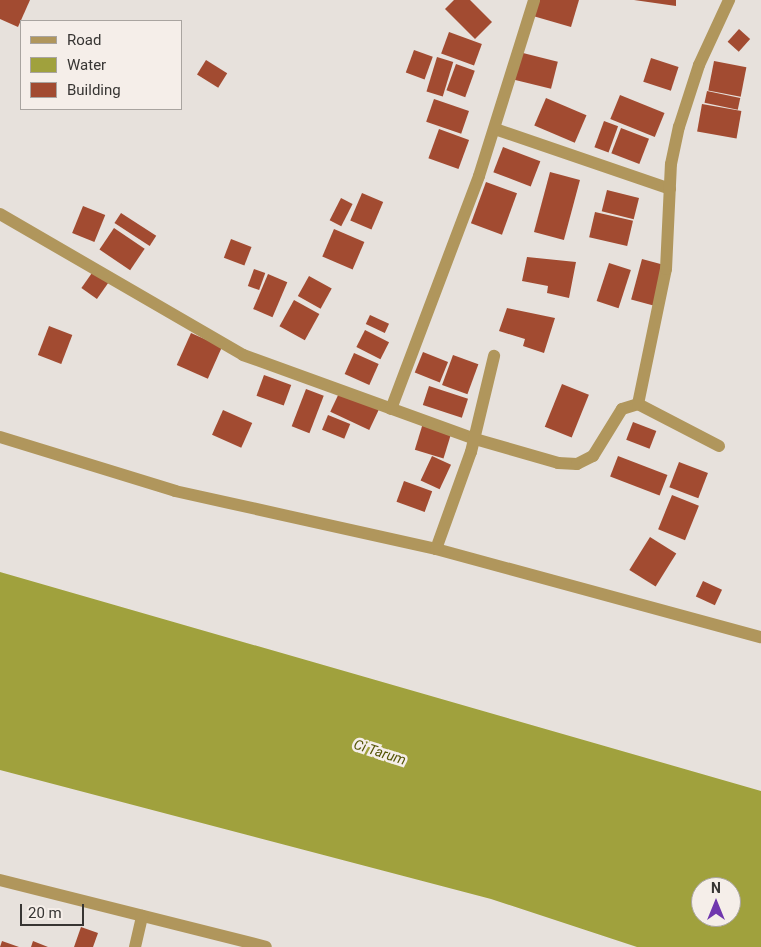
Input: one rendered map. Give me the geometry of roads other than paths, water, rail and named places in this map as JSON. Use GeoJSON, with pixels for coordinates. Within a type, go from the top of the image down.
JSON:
{"type":"FeatureCollection","features":[{"type":"Feature","properties":{"kind":"street"},"geometry":{"type":"LineString","coordinates":[[391,409],[495,129],[534,0]]}},
{"type":"Feature","properties":{"kind":"street"},"geometry":{"type":"LineString","coordinates":[[638,404],[666,269],[670,189],[679,127],[699,65],[729,0]]}},
{"type":"Feature","properties":{"kind":"street"},"geometry":{"type":"LineString","coordinates":[[495,129],[670,189]]}},
{"type":"Feature","properties":{"kind":"street"},"geometry":{"type":"LineString","coordinates":[[0,214],[243,355],[475,439],[558,464],[577,464],[593,456],[622,409],[638,404],[719,446]]}},
{"type":"Feature","properties":{"kind":"street"},"geometry":{"type":"LineString","coordinates":[[436,549],[475,439],[494,356]]}},
{"type":"Feature","properties":{"kind":"street"},"geometry":{"type":"LineString","coordinates":[[0,437],[174,491],[436,549],[761,637]]}},
{"type":"Feature","properties":{"kind":"street"},"geometry":{"type":"LineString","coordinates":[[0,880],[266,947]]}},
{"type":"Feature","properties":{"kind":"street"},"geometry":{"type":"LineString","coordinates":[[135,947],[142,916]]}},
{"type":"Feature","properties":{"kind":"water","name":"Ci Tarum"},"geometry":{"type":"Polygon","coordinates":[[[0,572],[761,791],[761,947],[637,947],[491,899],[0,770],[0,572]]]}}]}
